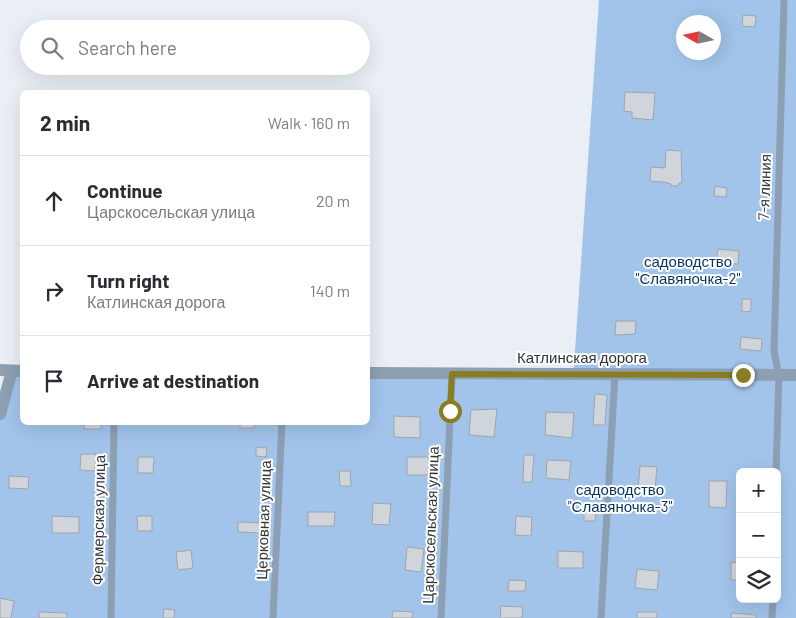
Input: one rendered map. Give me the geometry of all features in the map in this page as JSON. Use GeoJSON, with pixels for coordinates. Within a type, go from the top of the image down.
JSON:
{"type":"FeatureCollection","features":[{"type":"Feature","properties":{"kind":"street"},"geometry":{"type":"LineString","coordinates":[[0,414],[12,371]]}},
{"type":"Feature","properties":{"kind":"street","name":"Катлинская дорога"},"geometry":{"type":"LineString","coordinates":[[370,373],[796,375]]}},
{"type":"Feature","properties":{"kind":"lane","name":"7-я линия"},"geometry":{"type":"LineString","coordinates":[[776,468],[779,375],[774,352],[784,0]]}},
{"type":"Feature","properties":{"kind":"lane","name":"Царскосельская улица"},"geometry":{"type":"LineString","coordinates":[[441,618],[452,374]]}},
{"type":"Feature","properties":{"kind":"lane"},"geometry":{"type":"LineString","coordinates":[[601,618],[615,374]]}},
{"type":"Feature","properties":{"kind":"lane","name":"Фермерская улица"},"geometry":{"type":"LineString","coordinates":[[111,618],[114,425]]}},
{"type":"Feature","properties":{"kind":"lane","name":"Церковная улица"},"geometry":{"type":"LineString","coordinates":[[273,618],[282,425]]}},
{"type":"Feature","properties":{"kind":"lane"},"geometry":{"type":"LineString","coordinates":[[772,618],[773,603]]}},
{"type":"Feature","properties":{"kind":"green space","name":"садоводство \"Славяночка-3\""},"geometry":{"type":"Polygon","coordinates":[[[599,0],[796,0],[796,618],[0,618],[0,407],[8,377],[20,377],[20,425],[370,425],[370,379],[573,380],[599,0]]]}},
{"type":"Feature","properties":{"kind":"building"},"geometry":{"type":"Polygon","coordinates":[[[743,15],[756,16],[755,27],[742,26],[743,15]]]}},
{"type":"Feature","properties":{"kind":"building"},"geometry":{"type":"Polygon","coordinates":[[[625,92],[655,93],[653,120],[632,118],[632,112],[624,111],[625,92]]]}},
{"type":"Feature","properties":{"kind":"building"},"geometry":{"type":"Polygon","coordinates":[[[666,150],[681,151],[682,183],[679,183],[678,186],[650,181],[651,167],[665,168],[666,150]]]}},
{"type":"Feature","properties":{"kind":"building"},"geometry":{"type":"Polygon","coordinates":[[[715,186],[727,188],[726,197],[714,196],[715,186]]]}},
{"type":"Feature","properties":{"kind":"building"},"geometry":{"type":"Polygon","coordinates":[[[718,249],[739,251],[738,264],[716,263],[718,249]]]}},
{"type":"Feature","properties":{"kind":"building"},"geometry":{"type":"Polygon","coordinates":[[[742,299],[751,299],[751,311],[742,312],[742,299]]]}},
{"type":"Feature","properties":{"kind":"building"},"geometry":{"type":"Polygon","coordinates":[[[616,321],[636,321],[635,334],[615,335],[616,321]]]}},
{"type":"Feature","properties":{"kind":"building"},"geometry":{"type":"Polygon","coordinates":[[[741,337],[762,339],[761,351],[740,349],[741,337]]]}},
{"type":"Feature","properties":{"kind":"building"},"geometry":{"type":"Polygon","coordinates":[[[595,394],[607,395],[605,425],[593,425],[595,394]]]}},
{"type":"Feature","properties":{"kind":"building"},"geometry":{"type":"Polygon","coordinates":[[[497,409],[494,437],[469,435],[471,410],[497,409]]]}},
{"type":"Feature","properties":{"kind":"building"},"geometry":{"type":"Polygon","coordinates":[[[546,412],[574,413],[572,438],[545,435],[546,412]]]}},
{"type":"Feature","properties":{"kind":"building"},"geometry":{"type":"Polygon","coordinates":[[[394,416],[420,417],[420,438],[394,437],[394,416]]]}},
{"type":"Feature","properties":{"kind":"building"},"geometry":{"type":"Polygon","coordinates":[[[84,425],[101,425],[101,429],[84,429],[84,425]]]}},
{"type":"Feature","properties":{"kind":"building"},"geometry":{"type":"Polygon","coordinates":[[[240,425],[254,425],[254,428],[240,428],[240,425]]]}},
{"type":"Feature","properties":{"kind":"building"},"geometry":{"type":"Polygon","coordinates":[[[256,447],[267,448],[266,457],[256,456],[256,447]]]}},
{"type":"Feature","properties":{"kind":"building"},"geometry":{"type":"Polygon","coordinates":[[[81,454],[96,454],[95,471],[80,470],[81,454]]]}},
{"type":"Feature","properties":{"kind":"building"},"geometry":{"type":"Polygon","coordinates":[[[524,455],[534,455],[532,482],[523,482],[524,455]]]}},
{"type":"Feature","properties":{"kind":"building"},"geometry":{"type":"Polygon","coordinates":[[[138,457],[154,457],[153,473],[138,473],[138,457]]]}},
{"type":"Feature","properties":{"kind":"building"},"geometry":{"type":"Polygon","coordinates":[[[407,457],[429,457],[428,475],[407,475],[407,457]]]}},
{"type":"Feature","properties":{"kind":"building"},"geometry":{"type":"Polygon","coordinates":[[[547,460],[571,461],[569,480],[546,478],[547,460]]]}},
{"type":"Feature","properties":{"kind":"building"},"geometry":{"type":"Polygon","coordinates":[[[640,466],[657,467],[655,489],[638,490],[640,466]]]}},
{"type":"Feature","properties":{"kind":"building"},"geometry":{"type":"Polygon","coordinates":[[[339,471],[350,471],[351,486],[340,486],[339,471]]]}},
{"type":"Feature","properties":{"kind":"building"},"geometry":{"type":"Polygon","coordinates":[[[9,476],[29,477],[28,489],[9,488],[9,476]]]}},
{"type":"Feature","properties":{"kind":"building"},"geometry":{"type":"Polygon","coordinates":[[[709,481],[727,481],[726,508],[709,507],[709,481]]]}},
{"type":"Feature","properties":{"kind":"building"},"geometry":{"type":"Polygon","coordinates":[[[373,503],[391,504],[389,525],[372,524],[373,503]]]}},
{"type":"Feature","properties":{"kind":"building"},"geometry":{"type":"Polygon","coordinates":[[[584,509],[596,510],[595,521],[584,521],[584,509]]]}},
{"type":"Feature","properties":{"kind":"building"},"geometry":{"type":"Polygon","coordinates":[[[308,512],[335,512],[334,526],[308,526],[308,512]]]}},
{"type":"Feature","properties":{"kind":"building"},"geometry":{"type":"Polygon","coordinates":[[[52,516],[79,517],[79,533],[52,533],[52,516]]]}},
{"type":"Feature","properties":{"kind":"building"},"geometry":{"type":"Polygon","coordinates":[[[137,516],[152,516],[152,531],[138,531],[137,516]]]}},
{"type":"Feature","properties":{"kind":"building"},"geometry":{"type":"Polygon","coordinates":[[[516,516],[532,517],[531,536],[515,535],[516,516]]]}},
{"type":"Feature","properties":{"kind":"building"},"geometry":{"type":"Polygon","coordinates":[[[238,522],[260,523],[260,533],[238,532],[238,522]]]}},
{"type":"Feature","properties":{"kind":"building"},"geometry":{"type":"Polygon","coordinates":[[[407,547],[424,549],[421,572],[405,570],[407,547]]]}},
{"type":"Feature","properties":{"kind":"building"},"geometry":{"type":"Polygon","coordinates":[[[191,550],[193,568],[178,570],[176,552],[191,550]]]}},
{"type":"Feature","properties":{"kind":"building"},"geometry":{"type":"Polygon","coordinates":[[[558,551],[583,552],[583,568],[558,568],[558,551]]]}},
{"type":"Feature","properties":{"kind":"building"},"geometry":{"type":"Polygon","coordinates":[[[731,562],[736,563],[736,580],[731,580],[731,562]]]}},
{"type":"Feature","properties":{"kind":"building"},"geometry":{"type":"Polygon","coordinates":[[[637,569],[659,571],[657,590],[635,588],[637,569]]]}},
{"type":"Feature","properties":{"kind":"building"},"geometry":{"type":"Polygon","coordinates":[[[509,580],[526,581],[525,591],[508,591],[509,580]]]}},
{"type":"Feature","properties":{"kind":"building"},"geometry":{"type":"Polygon","coordinates":[[[0,598],[14,601],[11,618],[0,618],[0,598]]]}},
{"type":"Feature","properties":{"kind":"building"},"geometry":{"type":"Polygon","coordinates":[[[501,606],[523,607],[522,618],[500,618],[501,606]]]}},
{"type":"Feature","properties":{"kind":"building"},"geometry":{"type":"Polygon","coordinates":[[[164,609],[175,610],[174,618],[163,618],[164,609]]]}},
{"type":"Feature","properties":{"kind":"building"},"geometry":{"type":"Polygon","coordinates":[[[393,611],[413,612],[412,618],[392,618],[393,611]]]}},
{"type":"Feature","properties":{"kind":"building"},"geometry":{"type":"Polygon","coordinates":[[[39,612],[67,613],[67,618],[39,618],[39,612]]]}},
{"type":"Feature","properties":{"kind":"building"},"geometry":{"type":"Polygon","coordinates":[[[637,612],[657,612],[657,618],[637,618],[637,612]]]}},
{"type":"Feature","properties":{"kind":"building"},"geometry":{"type":"Polygon","coordinates":[[[732,613],[756,615],[756,618],[731,618],[732,613]]]}},
{"type":"Feature","properties":{"kind":"route"},"geometry":{"type":"LineString","coordinates":[[450,411],[452,374],[743,375]]}},
{"type":"Feature","properties":{"kind":"park label","name":"садоводство \"Славяночка-2\""},"geometry":{"type":"Point","coordinates":[688,270]}}]}
